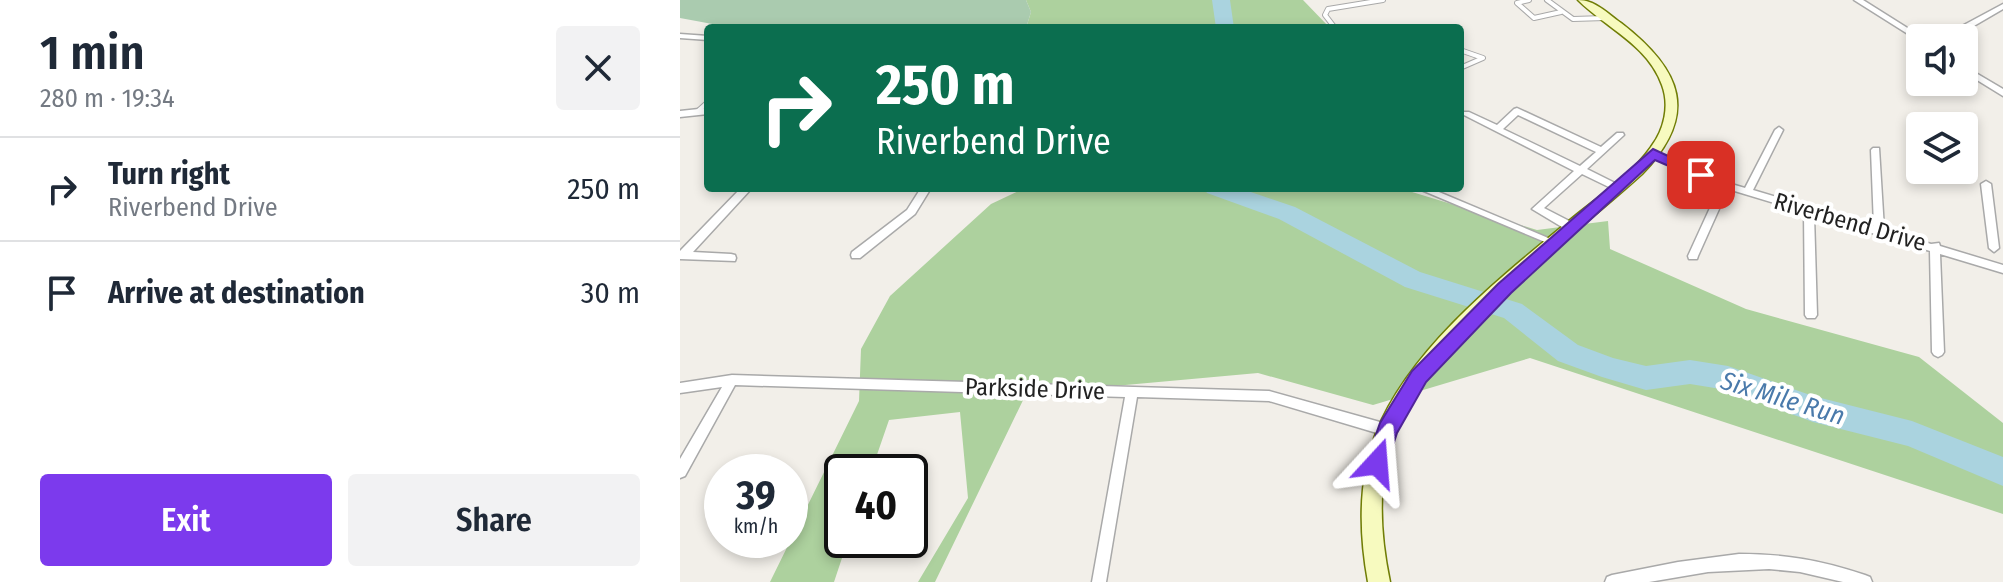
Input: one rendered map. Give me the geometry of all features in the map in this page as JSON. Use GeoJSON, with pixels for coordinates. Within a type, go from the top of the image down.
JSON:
{"type":"FeatureCollection","features":[{"type":"Feature","properties":{"kind":"street"},"geometry":{"type":"LineString","coordinates":[[1379,582],[1371,514],[1377,463],[1387,430],[1419,377],[1504,288],[1618,188],[1667,138],[1672,103],[1667,81],[1649,55],[1583,0]]}},
{"type":"Feature","properties":{"kind":"street"},"geometry":{"type":"LineString","coordinates":[[1858,0],[1906,30]]}},
{"type":"Feature","properties":{"kind":"street"},"geometry":{"type":"LineString","coordinates":[[1971,24],[2003,6]]}},
{"type":"Feature","properties":{"kind":"street"},"geometry":{"type":"LineString","coordinates":[[680,36],[704,38]]}},
{"type":"Feature","properties":{"kind":"street"},"geometry":{"type":"LineString","coordinates":[[1978,77],[2003,93]]}},
{"type":"Feature","properties":{"kind":"street"},"geometry":{"type":"LineString","coordinates":[[680,114],[703,111]]}},
{"type":"Feature","properties":{"kind":"street"},"geometry":{"type":"LineString","coordinates":[[1498,129],[1517,111],[1602,151]]}},
{"type":"Feature","properties":{"kind":"street"},"geometry":{"type":"LineString","coordinates":[[1464,116],[1498,129],[1618,188]]}},
{"type":"Feature","properties":{"kind":"street"},"geometry":{"type":"LineString","coordinates":[[1747,193],[1779,130]]}},
{"type":"Feature","properties":{"kind":"street"},"geometry":{"type":"LineString","coordinates":[[1571,227],[1537,209],[1620,135]]}},
{"type":"Feature","properties":{"kind":"street"},"geometry":{"type":"LineString","coordinates":[[1876,150],[1879,230]]}},
{"type":"Feature","properties":{"kind":"street","name":"Riverbend Drive"},"geometry":{"type":"LineString","coordinates":[[1653,154],[1747,193],[1935,246],[2003,269]]}},
{"type":"Feature","properties":{"kind":"street"},"geometry":{"type":"LineString","coordinates":[[1985,263],[1990,250],[1998,248],[1986,184]]}},
{"type":"Feature","properties":{"kind":"street"},"geometry":{"type":"LineString","coordinates":[[1693,256],[1725,185]]}},
{"type":"Feature","properties":{"kind":"street"},"geometry":{"type":"LineString","coordinates":[[682,255],[743,192]]}},
{"type":"Feature","properties":{"kind":"street"},"geometry":{"type":"LineString","coordinates":[[856,255],[911,212],[924,192]]}},
{"type":"Feature","properties":{"kind":"street"},"geometry":{"type":"LineString","coordinates":[[1809,212],[1811,315]]}},
{"type":"Feature","properties":{"kind":"street"},"geometry":{"type":"LineString","coordinates":[[1935,246],[1938,352]]}},
{"type":"Feature","properties":{"kind":"street"},"geometry":{"type":"LineString","coordinates":[[682,255],[731,258]]}},
{"type":"Feature","properties":{"kind":"street"},"geometry":{"type":"LineString","coordinates":[[680,472],[732,380]]}},
{"type":"Feature","properties":{"kind":"street","name":"Parkside Drive"},"geometry":{"type":"LineString","coordinates":[[680,388],[732,380],[1269,396],[1387,430]]}},
{"type":"Feature","properties":{"kind":"street"},"geometry":{"type":"LineString","coordinates":[[1099,582],[1132,392]]}},
{"type":"Feature","properties":{"kind":"street"},"geometry":{"type":"LineString","coordinates":[[1612,582],[1720,560],[1758,559],[1797,561],[1865,582]]}},
{"type":"Feature","properties":{"kind":"lane"},"geometry":{"type":"LineString","coordinates":[[1332,24],[1325,15],[1332,8],[1383,0]]}},
{"type":"Feature","properties":{"kind":"lane"},"geometry":{"type":"LineString","coordinates":[[1529,0],[1517,3],[1534,18],[1561,12]]}},
{"type":"Feature","properties":{"kind":"lane"},"geometry":{"type":"LineString","coordinates":[[1547,0],[1579,23],[1605,18]]}},
{"type":"Feature","properties":{"kind":"lane"},"geometry":{"type":"LineString","coordinates":[[1464,51],[1483,58],[1464,66]]}},
{"type":"Feature","properties":{"kind":"lane"},"geometry":{"type":"LineString","coordinates":[[1432,192],[1554,244]]}},
{"type":"Feature","properties":{"kind":"green space"},"geometry":{"type":"Polygon","coordinates":[[[680,0],[1026,0],[1031,12],[1027,24],[712,24],[680,18],[680,0]]]}},
{"type":"Feature","properties":{"kind":"green space"},"geometry":{"type":"Polygon","coordinates":[[[1026,0],[1303,0],[1326,24],[1027,24],[1031,12],[1026,0]]]}},
{"type":"Feature","properties":{"kind":"green space"},"geometry":{"type":"Polygon","coordinates":[[[1016,192],[1412,192],[1537,230],[1608,221],[1610,249],[1746,309],[1919,357],[2003,423],[2003,514],[1530,358],[1373,405],[1258,373],[1026,394],[935,582],[918,582],[968,498],[960,412],[889,420],[877,454],[833,454],[859,401],[861,349],[890,296],[991,204],[1016,192]]]}},
{"type":"Feature","properties":{"kind":"green space"},"geometry":{"type":"Polygon","coordinates":[[[824,472],[824,558],[842,558],[834,582],[770,582],[782,558],[808,558],[808,505],[824,472]]]}},
{"type":"Feature","properties":{"kind":"waterway","name":"Six Mile Run"},"geometry":{"type":"LineString","coordinates":[[1221,0],[1224,24]]}},
{"type":"Feature","properties":{"kind":"waterway","name":"Six Mile Run"},"geometry":{"type":"LineString","coordinates":[[1227,192],[1287,213],[1414,280],[1438,285],[1513,311],[1568,353],[1612,369],[1646,378],[1690,372],[1728,378],[1813,409],[1912,434],[2003,472]]}},
{"type":"Feature","properties":{"kind":"route"},"geometry":{"type":"LineString","coordinates":[[1377,463],[1387,430],[1419,377],[1504,288],[1653,154],[1701,175]]}}]}
